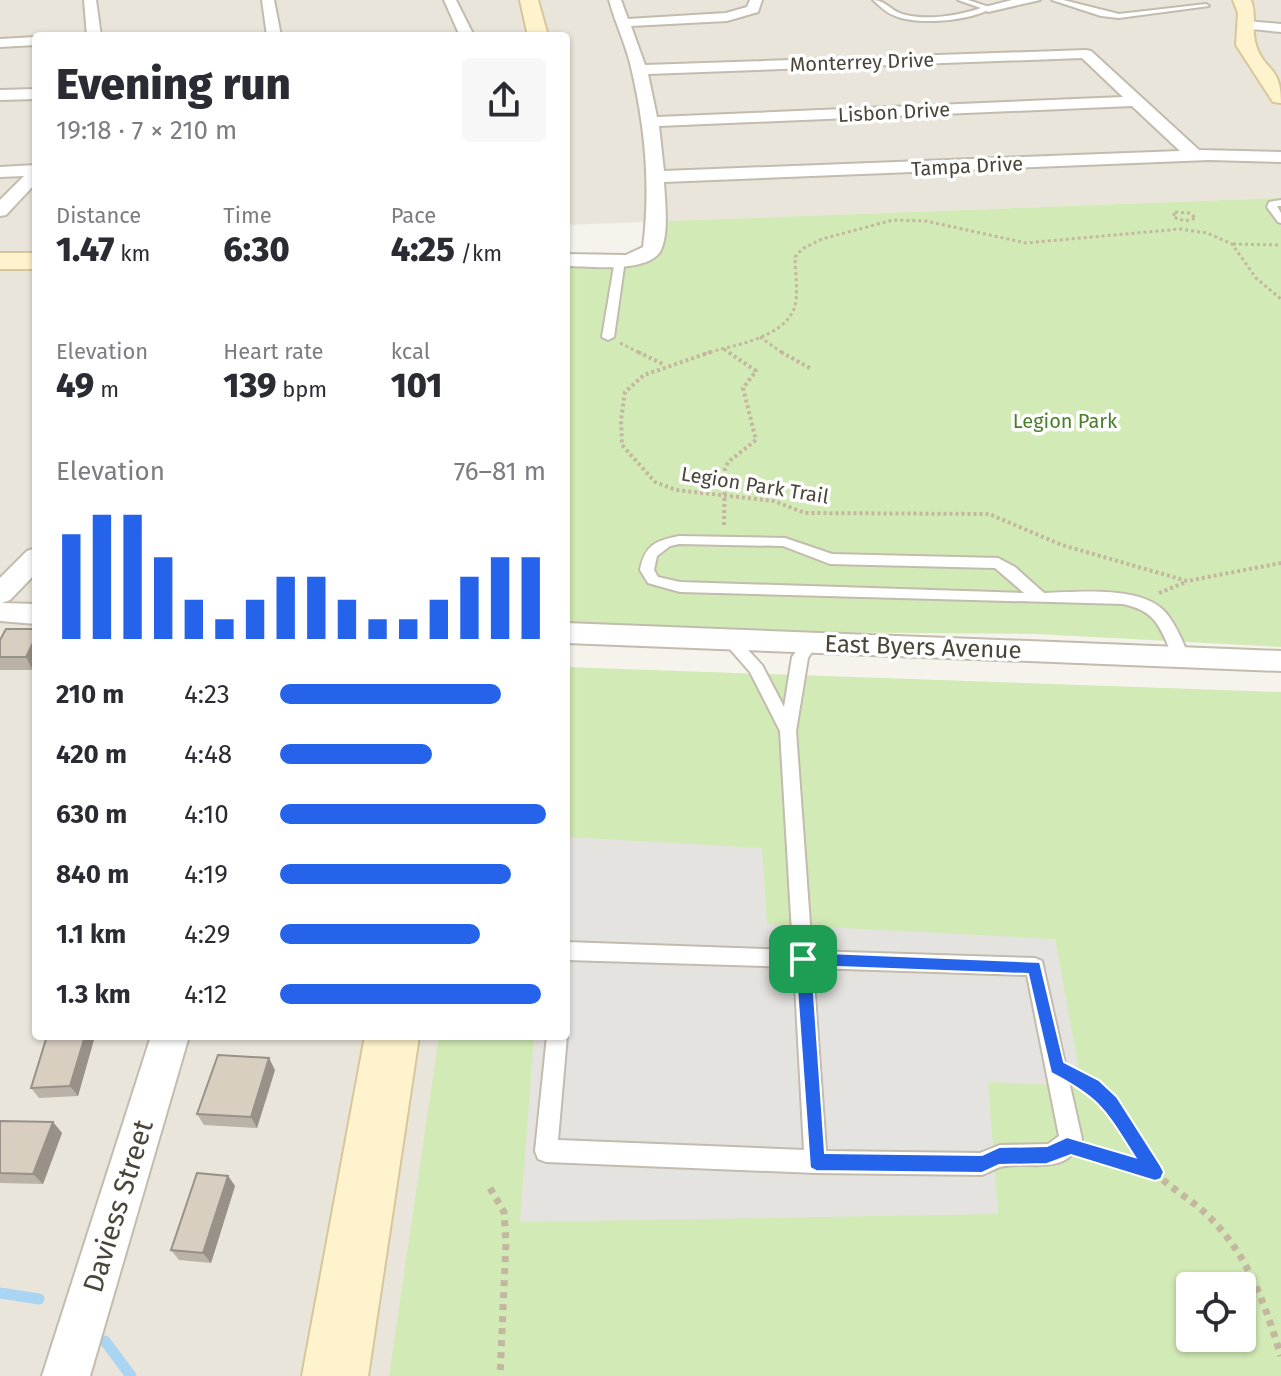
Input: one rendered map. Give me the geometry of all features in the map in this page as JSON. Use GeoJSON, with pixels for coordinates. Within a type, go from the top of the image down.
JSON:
{"type":"FeatureCollection","features":[{"type":"Feature","properties":{"kind":"street"},"geometry":{"type":"LineString","coordinates":[[90,0],[94,32]]}},
{"type":"Feature","properties":{"kind":"street"},"geometry":{"type":"LineString","coordinates":[[268,0],[273,32]]}},
{"type":"Feature","properties":{"kind":"street"},"geometry":{"type":"LineString","coordinates":[[450,0],[465,32]]}},
{"type":"Feature","properties":{"kind":"street"},"geometry":{"type":"LineString","coordinates":[[529,0],[537,32]]}},
{"type":"Feature","properties":{"kind":"street"},"geometry":{"type":"LineString","coordinates":[[570,260],[644,258],[649,255],[654,239],[650,122],[638,70],[615,0]]}},
{"type":"Feature","properties":{"kind":"street"},"geometry":{"type":"LineString","coordinates":[[621,23],[727,17],[753,9],[756,0]]}},
{"type":"Feature","properties":{"kind":"street"},"geometry":{"type":"LineString","coordinates":[[988,8],[1034,0]]}},
{"type":"Feature","properties":{"kind":"street"},"geometry":{"type":"LineString","coordinates":[[1242,0],[1247,13],[1246,45],[1278,90]]}},
{"type":"Feature","properties":{"kind":"street"},"geometry":{"type":"LineString","coordinates":[[1246,25],[1281,28]]}},
{"type":"Feature","properties":{"kind":"street"},"geometry":{"type":"LineString","coordinates":[[0,43],[32,41]]}},
{"type":"Feature","properties":{"kind":"street","name":"Monterrey Drive"},"geometry":{"type":"LineString","coordinates":[[638,70],[1086,54],[1137,101]]}},
{"type":"Feature","properties":{"kind":"street"},"geometry":{"type":"LineString","coordinates":[[0,95],[32,94]]}},
{"type":"Feature","properties":{"kind":"street"},"geometry":{"type":"LineString","coordinates":[[1137,101],[1195,156]]}},
{"type":"Feature","properties":{"kind":"street","name":"Lisbon Drive"},"geometry":{"type":"LineString","coordinates":[[650,122],[1137,101]]}},
{"type":"Feature","properties":{"kind":"street","name":"Tampa Drive"},"geometry":{"type":"LineString","coordinates":[[654,177],[1195,156],[1281,157]]}},
{"type":"Feature","properties":{"kind":"street"},"geometry":{"type":"LineString","coordinates":[[0,172],[32,172]]}},
{"type":"Feature","properties":{"kind":"street"},"geometry":{"type":"LineString","coordinates":[[0,211],[32,176]]}},
{"type":"Feature","properties":{"kind":"street"},"geometry":{"type":"LineString","coordinates":[[0,261],[32,261]]}},
{"type":"Feature","properties":{"kind":"street"},"geometry":{"type":"LineString","coordinates":[[0,594],[32,561]]}},
{"type":"Feature","properties":{"kind":"street"},"geometry":{"type":"LineString","coordinates":[[0,612],[32,614]]}},
{"type":"Feature","properties":{"kind":"street","name":"East Byers Avenue"},"geometry":{"type":"LineString","coordinates":[[570,633],[1281,661]]}},
{"type":"Feature","properties":{"kind":"street","name":"Daviess Street"},"geometry":{"type":"LineString","coordinates":[[66,1376],[169,1040]]}},
{"type":"Feature","properties":{"kind":"street"},"geometry":{"type":"LineString","coordinates":[[335,1376],[391,1040]]}},
{"type":"Feature","properties":{"kind":"lane"},"geometry":{"type":"LineString","coordinates":[[876,0],[890,11],[908,17],[976,14],[988,8]]}},
{"type":"Feature","properties":{"kind":"lane"},"geometry":{"type":"LineString","coordinates":[[961,0],[988,8]]}},
{"type":"Feature","properties":{"kind":"lane"},"geometry":{"type":"LineString","coordinates":[[1055,0],[1119,16],[1206,6]]}},
{"type":"Feature","properties":{"kind":"lane"},"geometry":{"type":"LineString","coordinates":[[1281,203],[1272,204],[1281,220]]}},
{"type":"Feature","properties":{"kind":"lane"},"geometry":{"type":"LineString","coordinates":[[608,337],[620,260]]}},
{"type":"Feature","properties":{"kind":"lane"},"geometry":{"type":"LineString","coordinates":[[1041,598],[1031,592],[1009,568],[998,563],[830,559],[785,542],[679,540],[657,548],[648,561],[647,570],[653,580],[680,587],[1041,598],[1113,599],[1147,605],[1161,616],[1182,658]]}},
{"type":"Feature","properties":{"kind":"lane"},"geometry":{"type":"LineString","coordinates":[[730,640],[756,669],[788,731]]}},
{"type":"Feature","properties":{"kind":"lane"},"geometry":{"type":"LineString","coordinates":[[810,643],[800,657],[788,731],[816,1162]]}},
{"type":"Feature","properties":{"kind":"lane"},"geometry":{"type":"LineString","coordinates":[[557,1040],[546,1151],[816,1162],[982,1164],[999,1156],[1047,1155],[1064,1150],[1071,1139],[1035,967],[570,951]]}},
{"type":"Feature","properties":{"kind":"path"},"geometry":{"type":"LineString","coordinates":[[1185,212],[1196,217],[1184,221],[1176,218],[1173,213],[1185,212]]}},
{"type":"Feature","properties":{"kind":"path","name":"Legion Park Trail"},"geometry":{"type":"LineString","coordinates":[[1281,245],[1232,244],[1207,233],[1180,229],[1026,243],[926,221],[878,222],[822,239],[798,253],[795,257],[794,308],[780,326],[760,337],[666,365],[644,375],[625,392],[621,420],[622,445],[655,482],[676,490],[774,501],[805,513],[989,514],[1074,549],[1187,581],[1281,563]]}},
{"type":"Feature","properties":{"kind":"path"},"geometry":{"type":"LineString","coordinates":[[1180,229],[1184,221]]}},
{"type":"Feature","properties":{"kind":"path"},"geometry":{"type":"LineString","coordinates":[[1232,244],[1256,278],[1281,299]]}},
{"type":"Feature","properties":{"kind":"path"},"geometry":{"type":"LineString","coordinates":[[608,337],[666,365]]}},
{"type":"Feature","properties":{"kind":"path"},"geometry":{"type":"LineString","coordinates":[[760,337],[810,368]]}},
{"type":"Feature","properties":{"kind":"path"},"geometry":{"type":"LineString","coordinates":[[723,349],[756,371],[743,388],[747,412],[757,432],[756,440],[728,462],[725,469],[724,526]]}},
{"type":"Feature","properties":{"kind":"path"},"geometry":{"type":"LineString","coordinates":[[1147,605],[1162,591],[1187,581]]}},
{"type":"Feature","properties":{"kind":"path"},"geometry":{"type":"LineString","coordinates":[[1057,1067],[1093,1086],[1111,1103],[1155,1172],[1206,1213],[1240,1254],[1261,1292],[1281,1356]]}},
{"type":"Feature","properties":{"kind":"path"},"geometry":{"type":"LineString","coordinates":[[1067,1145],[1155,1172]]}},
{"type":"Feature","properties":{"kind":"path"},"geometry":{"type":"LineString","coordinates":[[490,1188],[504,1212],[506,1242],[500,1376]]}},
{"type":"Feature","properties":{"kind":"shaded area"},"geometry":{"type":"Polygon","coordinates":[[[0,0],[1281,0],[1281,198],[570,225],[570,32],[32,32],[32,1040],[439,1040],[390,1376],[0,1376],[0,0]]]}},
{"type":"Feature","properties":{"kind":"shaded area"},"geometry":{"type":"Polygon","coordinates":[[[570,837],[762,848],[767,924],[1055,939],[1082,1086],[988,1082],[998,1214],[520,1222],[534,1040],[570,1040],[570,837]]]}},
{"type":"Feature","properties":{"kind":"green space","name":"Legion Park"},"geometry":{"type":"Polygon","coordinates":[[[1281,198],[1281,647],[1036,634],[570,630],[570,258],[649,255],[669,221],[1281,198]]]}},
{"type":"Feature","properties":{"kind":"green space"},"geometry":{"type":"Polygon","coordinates":[[[570,667],[1281,692],[1281,1376],[389,1376],[438,1040],[570,1040],[570,667]]]}},
{"type":"Feature","properties":{"kind":"building"},"geometry":{"type":"Polygon","coordinates":[[[6,629],[32,629],[32,645],[26,657],[0,657],[0,640],[6,629]]]}},
{"type":"Feature","properties":{"kind":"building"},"geometry":{"type":"Polygon","coordinates":[[[46,1040],[84,1040],[70,1086],[31,1088],[46,1040]]]}},
{"type":"Feature","properties":{"kind":"building"},"geometry":{"type":"Polygon","coordinates":[[[218,1055],[269,1058],[251,1117],[197,1114],[218,1055]]]}},
{"type":"Feature","properties":{"kind":"building"},"geometry":{"type":"Polygon","coordinates":[[[0,1121],[53,1122],[33,1174],[0,1173],[0,1121]]]}},
{"type":"Feature","properties":{"kind":"building"},"geometry":{"type":"Polygon","coordinates":[[[197,1173],[228,1176],[203,1253],[171,1250],[197,1173]]]}},
{"type":"Feature","properties":{"kind":"waterway"},"geometry":{"type":"LineString","coordinates":[[0,1293],[39,1299]]}},
{"type":"Feature","properties":{"kind":"waterway"},"geometry":{"type":"LineString","coordinates":[[105,1341],[131,1376]]}},
{"type":"Feature","properties":{"kind":"route"},"geometry":{"type":"LineString","coordinates":[[803,959],[1035,967],[1057,1067],[1093,1086],[1111,1103],[1155,1172],[1067,1145],[1064,1150],[1047,1155],[999,1156],[982,1164],[816,1162],[803,959]]}}]}
